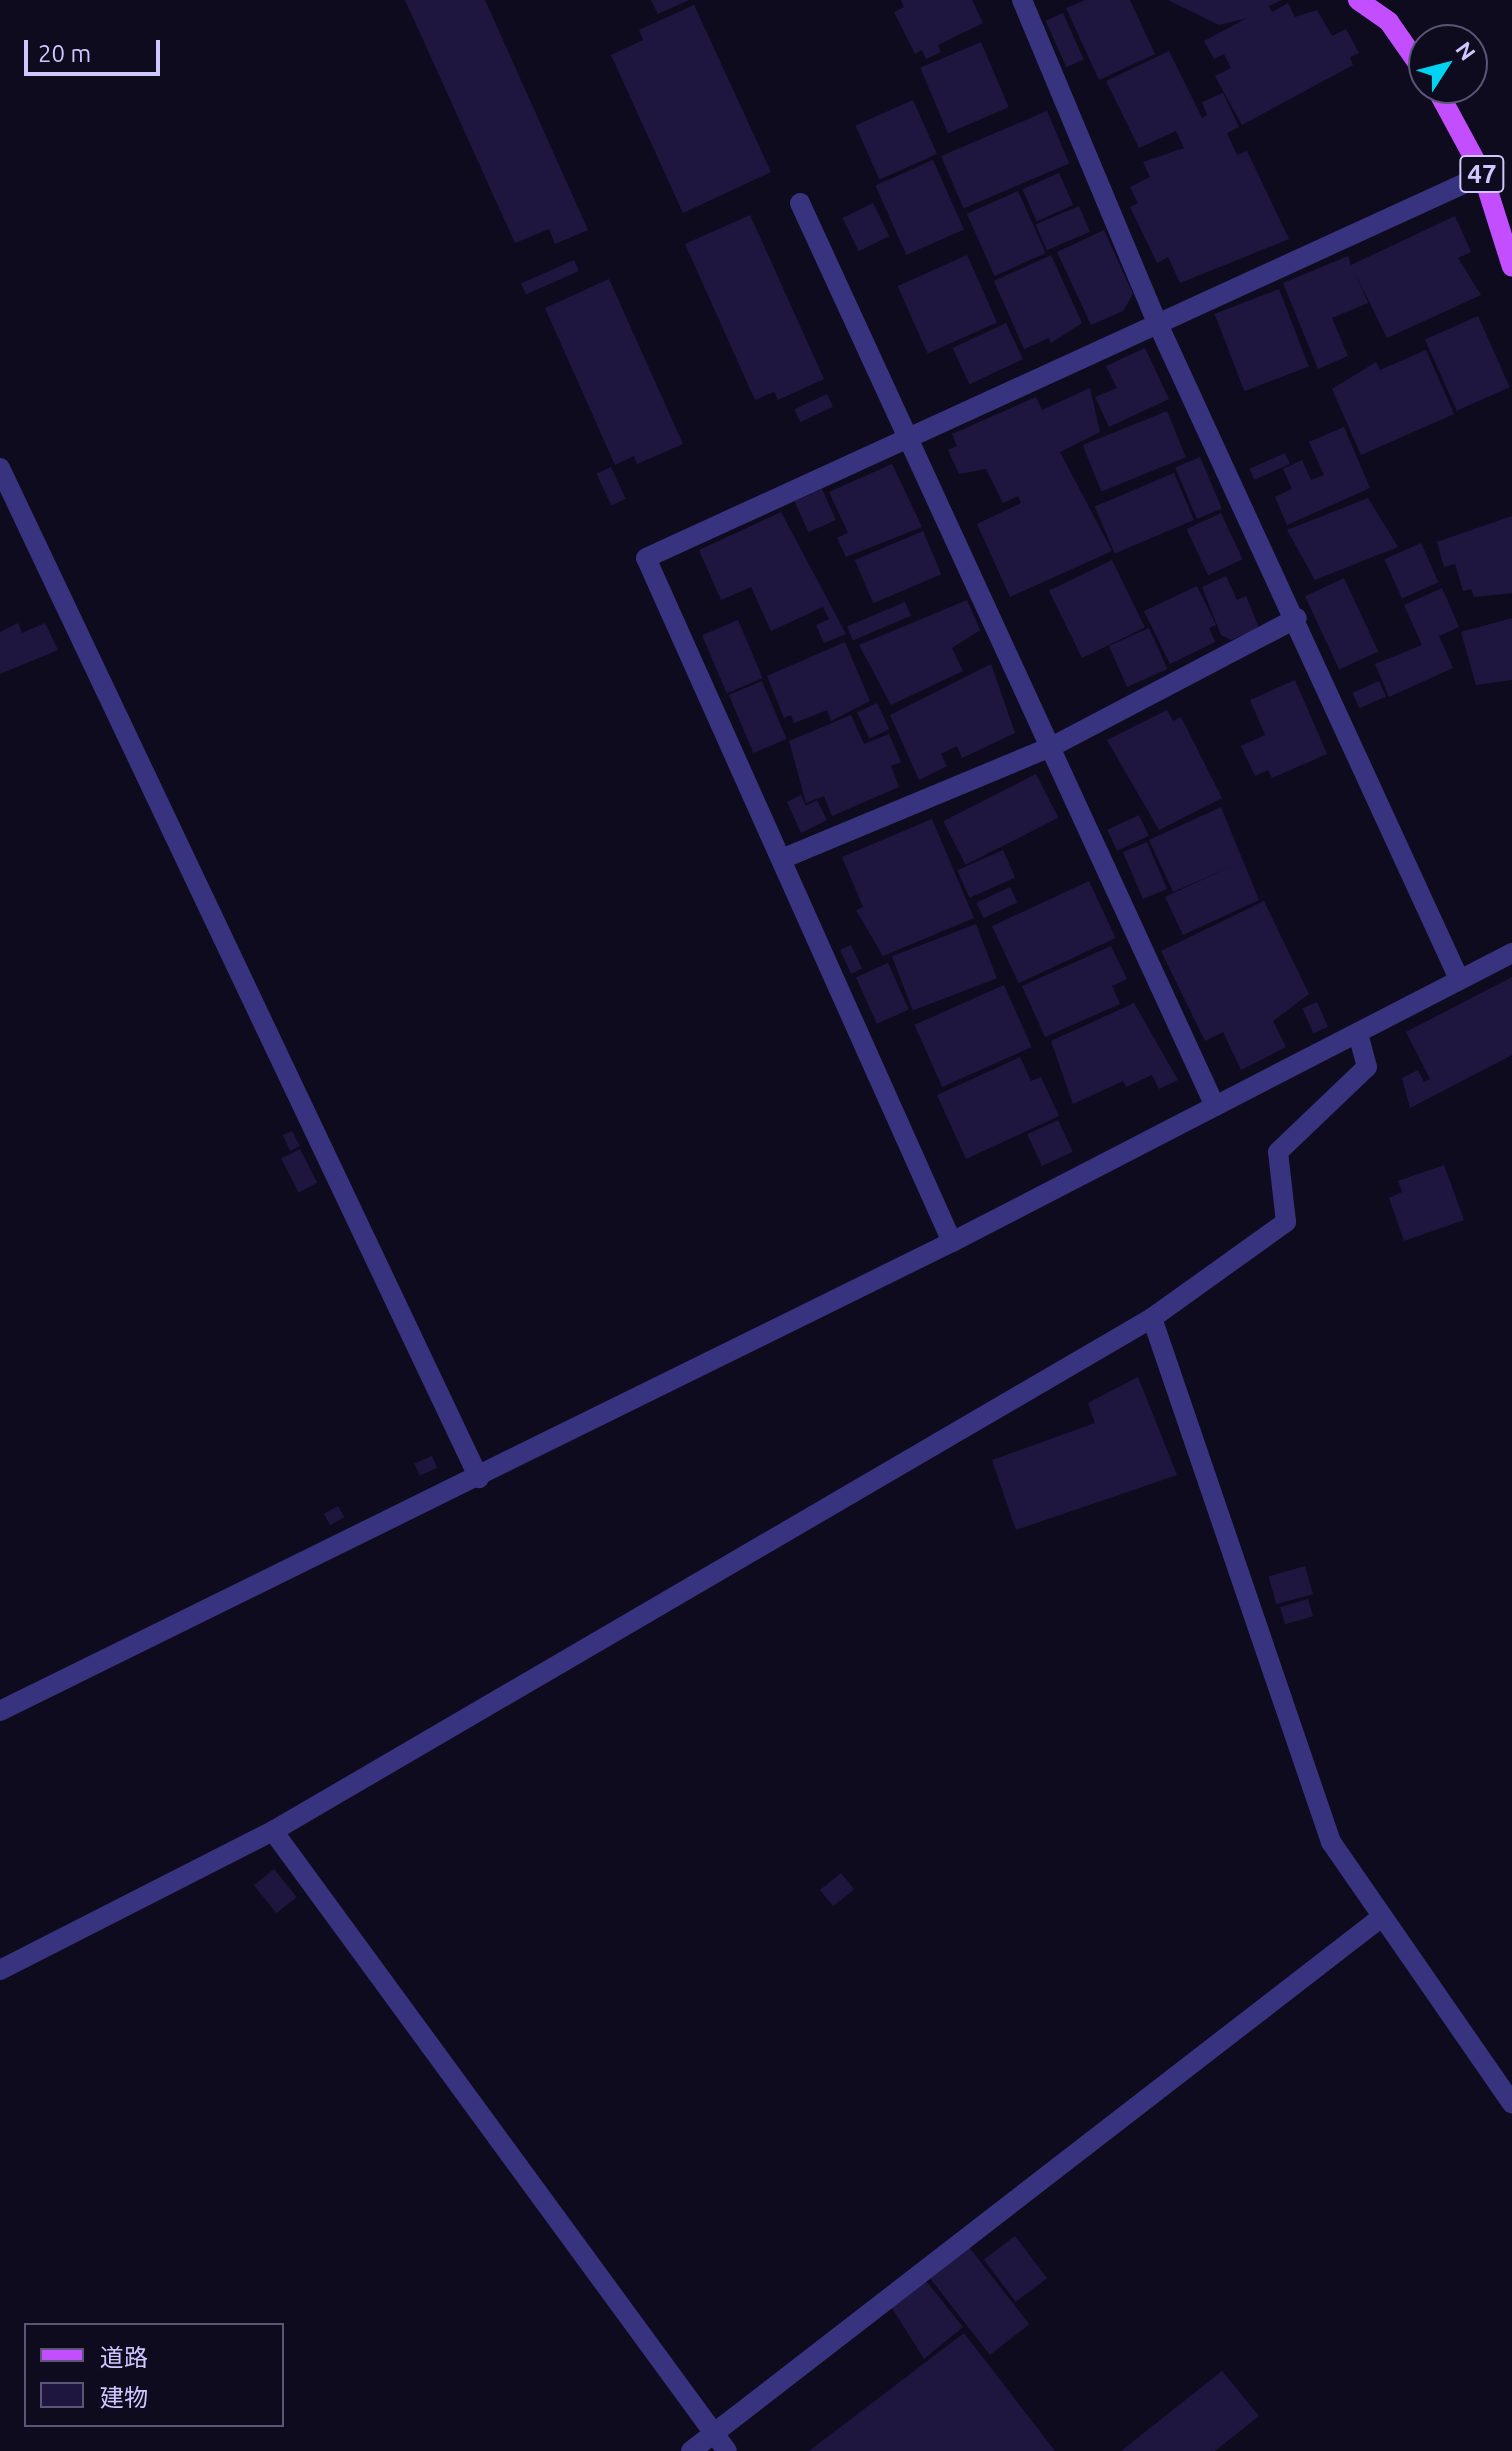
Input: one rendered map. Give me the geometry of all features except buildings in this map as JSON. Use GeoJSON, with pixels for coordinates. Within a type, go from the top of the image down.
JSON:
{"type":"FeatureCollection","features":[{"type":"Feature","properties":{"kind":"main road"},"geometry":{"type":"LineString","coordinates":[[1358,0],[1389,22],[1408,49]]}},
{"type":"Feature","properties":{"kind":"main road","name":"47"},"geometry":{"type":"LineString","coordinates":[[1445,104],[1483,175],[1512,267]]}},
{"type":"Feature","properties":{"kind":"street"},"geometry":{"type":"LineString","coordinates":[[1022,0],[1157,322],[1297,618],[1459,979]]}},
{"type":"Feature","properties":{"kind":"street"},"geometry":{"type":"LineString","coordinates":[[952,1242],[784,858],[646,558],[1483,175]]}},
{"type":"Feature","properties":{"kind":"street"},"geometry":{"type":"LineString","coordinates":[[800,203],[913,437],[1055,745],[1215,1106]]}},
{"type":"Feature","properties":{"kind":"street"},"geometry":{"type":"LineString","coordinates":[[0,468],[479,1478]]}},
{"type":"Feature","properties":{"kind":"street"},"geometry":{"type":"LineString","coordinates":[[784,858],[1055,745],[1297,618]]}},
{"type":"Feature","properties":{"kind":"street"},"geometry":{"type":"LineString","coordinates":[[0,1711],[479,1478],[952,1242],[1215,1106],[1359,1037],[1459,979],[1512,953]]}},
{"type":"Feature","properties":{"kind":"street"},"geometry":{"type":"LineString","coordinates":[[0,1970],[273,1831],[1152,1318],[1286,1222],[1278,1152],[1367,1067],[1359,1037]]}},
{"type":"Feature","properties":{"kind":"street"},"geometry":{"type":"LineString","coordinates":[[1152,1318],[1331,1842],[1379,1919],[1512,2103]]}},
{"type":"Feature","properties":{"kind":"street"},"geometry":{"type":"LineString","coordinates":[[273,1831],[727,2451]]}},
{"type":"Feature","properties":{"kind":"street"},"geometry":{"type":"LineString","coordinates":[[691,2451],[1379,1919]]}}]}
